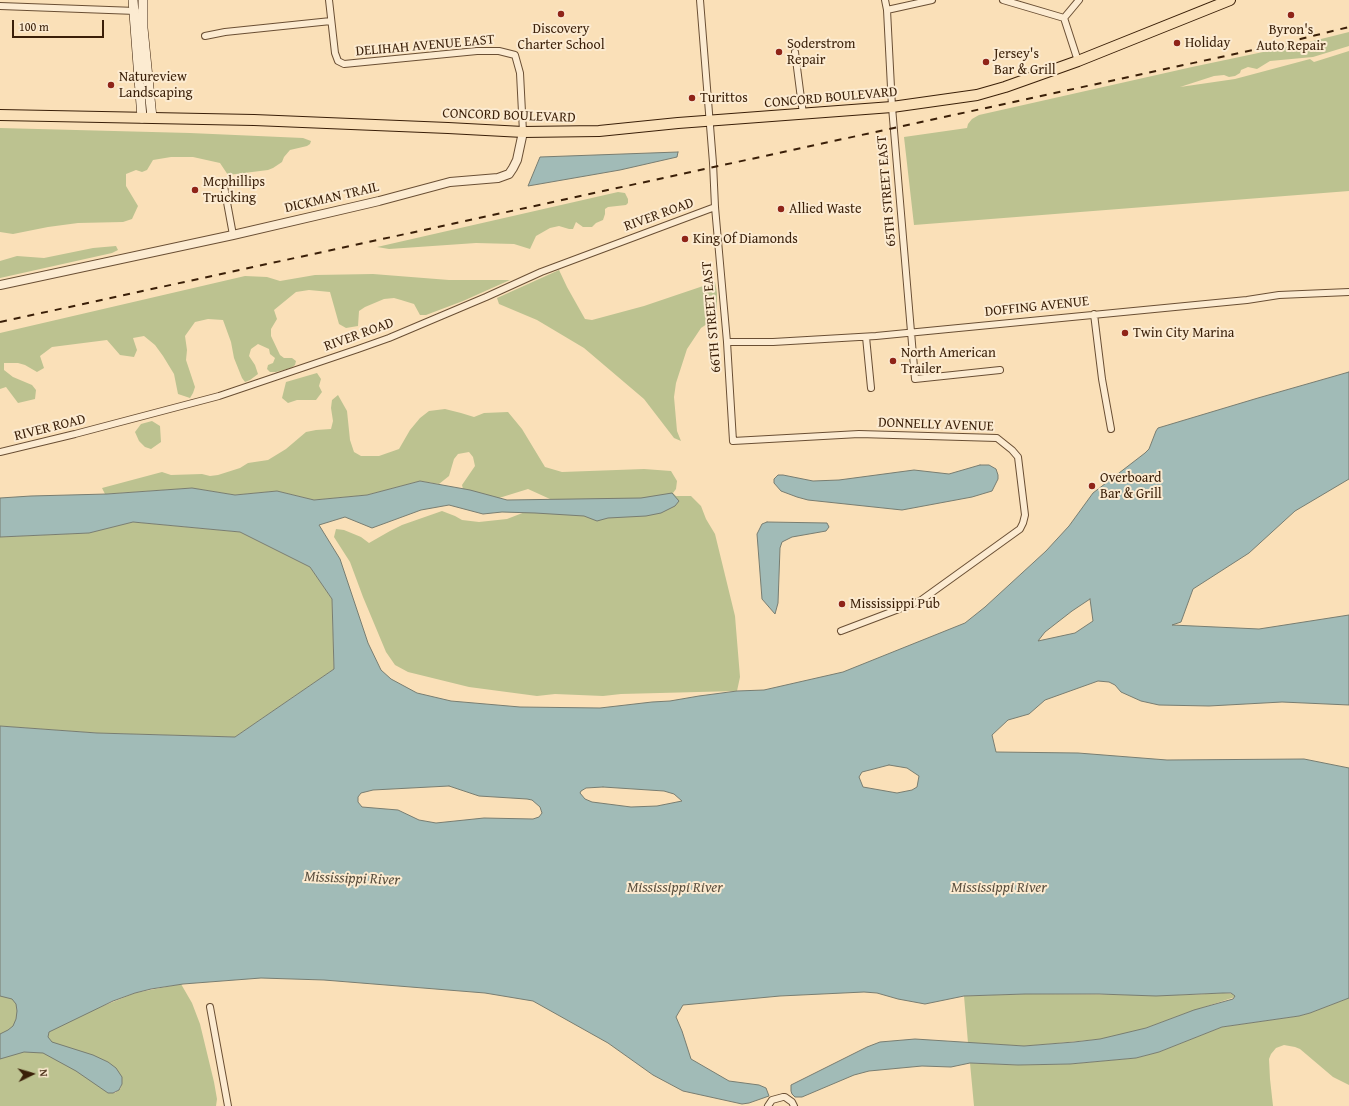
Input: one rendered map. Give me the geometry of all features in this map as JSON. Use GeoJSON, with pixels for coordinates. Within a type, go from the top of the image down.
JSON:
{"type":"FeatureCollection","features":[{"type":"Feature","properties":{"kind":"main road"},"geometry":{"type":"LineString","coordinates":[[133,0],[138,11],[147,118]]}},
{"type":"Feature","properties":{"kind":"main road"},"geometry":{"type":"LineString","coordinates":[[138,11],[142,0]]}},
{"type":"Feature","properties":{"kind":"main road","name":"CONCORD BOULEVARD"},"geometry":{"type":"LineString","coordinates":[[0,115],[254,120],[523,132],[599,131],[892,107],[977,95],[1005,87],[1078,61],[1230,0]]}},
{"type":"Feature","properties":{"kind":"street"},"geometry":{"type":"LineString","coordinates":[[205,36],[225,32],[331,21],[329,0]]}},
{"type":"Feature","properties":{"kind":"street","name":"66TH STREET EAST"},"geometry":{"type":"LineString","coordinates":[[700,0],[714,168],[715,207],[727,342],[733,441]]}},
{"type":"Feature","properties":{"kind":"street","name":"65TH STREET EAST"},"geometry":{"type":"LineString","coordinates":[[885,0],[887,10],[892,107],[915,379],[1000,370]]}},
{"type":"Feature","properties":{"kind":"street"},"geometry":{"type":"LineString","coordinates":[[887,10],[932,0]]}},
{"type":"Feature","properties":{"kind":"street"},"geometry":{"type":"LineString","coordinates":[[1003,0],[1064,18]]}},
{"type":"Feature","properties":{"kind":"street"},"geometry":{"type":"LineString","coordinates":[[1064,18],[1079,0]]}},
{"type":"Feature","properties":{"kind":"street"},"geometry":{"type":"LineString","coordinates":[[0,6],[138,11]]}},
{"type":"Feature","properties":{"kind":"street"},"geometry":{"type":"LineString","coordinates":[[1064,18],[1078,61]]}},
{"type":"Feature","properties":{"kind":"street","name":"DELIHAH AVENUE EAST"},"geometry":{"type":"LineString","coordinates":[[331,21],[335,53],[338,61],[344,64],[477,51],[500,51],[515,55],[520,73],[523,132]]}},
{"type":"Feature","properties":{"kind":"street"},"geometry":{"type":"LineString","coordinates":[[795,52],[803,114]]}},
{"type":"Feature","properties":{"kind":"street","name":"DICKMAN TRAIL"},"geometry":{"type":"LineString","coordinates":[[0,285],[233,235],[379,201],[450,182],[498,178],[509,174],[513,168],[517,160],[523,132]]}},
{"type":"Feature","properties":{"kind":"street"},"geometry":{"type":"LineString","coordinates":[[224,186],[233,235]]}},
{"type":"Feature","properties":{"kind":"street","name":"RIVER ROAD"},"geometry":{"type":"LineString","coordinates":[[0,452],[219,396],[358,349],[389,338],[486,297],[540,272],[715,207]]}},
{"type":"Feature","properties":{"kind":"street","name":"DOFFING AVENUE"},"geometry":{"type":"LineString","coordinates":[[727,342],[773,342],[866,337],[1247,300],[1279,295],[1349,292]]}},
{"type":"Feature","properties":{"kind":"street"},"geometry":{"type":"LineString","coordinates":[[1094,314],[1102,379],[1111,429]]}},
{"type":"Feature","properties":{"kind":"street"},"geometry":{"type":"LineString","coordinates":[[866,337],[871,388]]}},
{"type":"Feature","properties":{"kind":"street","name":"DONNELLY AVENUE"},"geometry":{"type":"LineString","coordinates":[[733,441],[859,434],[996,438],[1012,450],[1018,457],[1025,515],[1020,529],[920,601],[842,631]]}},
{"type":"Feature","properties":{"kind":"street"},"geometry":{"type":"LineString","coordinates":[[210,1007],[228,1106]]}},
{"type":"Feature","properties":{"kind":"street"},"geometry":{"type":"LineString","coordinates":[[768,1106],[772,1100],[778,1097],[786,1097],[794,1106]]}},
{"type":"Feature","properties":{"kind":"green space"},"geometry":{"type":"Polygon","coordinates":[[[1349,32],[1349,46],[1313,57],[1270,61],[1257,69],[1248,67],[1241,70],[1240,73],[1235,76],[1214,76],[1180,87],[1235,79],[1310,59],[1314,62],[1349,51],[1349,191],[914,225],[904,137],[967,128],[972,119],[979,115],[1301,44],[1349,32]]]}},
{"type":"Feature","properties":{"kind":"green space"},"geometry":{"type":"Polygon","coordinates":[[[0,128],[190,133],[303,138],[311,141],[307,146],[290,150],[282,162],[273,168],[268,170],[228,175],[220,163],[193,157],[171,157],[153,160],[147,170],[142,172],[136,170],[126,174],[126,186],[138,206],[132,219],[123,222],[78,223],[13,234],[0,232],[0,128]]]}},
{"type":"Feature","properties":{"kind":"green space"},"geometry":{"type":"Polygon","coordinates":[[[618,192],[625,193],[628,203],[626,205],[608,207],[605,209],[603,220],[596,223],[592,227],[583,227],[576,222],[573,229],[559,226],[550,228],[536,236],[530,249],[514,244],[476,243],[389,249],[377,247],[618,192]]]}},
{"type":"Feature","properties":{"kind":"green space"},"geometry":{"type":"Polygon","coordinates":[[[116,246],[118,250],[112,253],[0,278],[0,261],[17,256],[44,258],[93,248],[116,246]]]}},
{"type":"Feature","properties":{"kind":"green space"},"geometry":{"type":"Polygon","coordinates":[[[559,270],[585,319],[592,320],[644,306],[715,282],[717,293],[717,312],[713,320],[701,328],[687,349],[676,383],[674,397],[677,431],[681,441],[674,438],[644,399],[584,348],[537,320],[499,304],[497,298],[559,270]]]}},
{"type":"Feature","properties":{"kind":"green space"},"geometry":{"type":"Polygon","coordinates":[[[373,274],[449,280],[510,280],[463,301],[426,315],[420,315],[414,304],[394,298],[384,299],[359,311],[358,326],[346,328],[339,324],[330,292],[309,290],[296,292],[274,310],[277,319],[271,329],[271,336],[280,355],[284,358],[292,358],[296,361],[295,365],[291,368],[270,372],[267,369],[268,365],[273,363],[275,358],[270,354],[269,349],[258,344],[251,349],[249,356],[255,365],[258,374],[245,382],[234,358],[231,342],[223,320],[208,319],[195,322],[185,336],[187,350],[186,360],[195,387],[190,398],[178,394],[174,374],[155,345],[144,336],[133,338],[137,350],[134,357],[120,355],[107,340],[52,347],[40,356],[44,368],[37,372],[18,363],[4,363],[4,370],[13,377],[32,385],[36,390],[35,399],[18,403],[6,387],[0,389],[0,333],[245,276],[267,277],[280,281],[315,275],[373,274]]]}},
{"type":"Feature","properties":{"kind":"green space"},"geometry":{"type":"Polygon","coordinates":[[[317,373],[321,379],[319,386],[322,392],[316,400],[297,400],[288,403],[282,398],[286,382],[317,373]]]}},
{"type":"Feature","properties":{"kind":"green space"},"geometry":{"type":"Polygon","coordinates":[[[338,395],[347,411],[350,440],[354,452],[361,456],[379,456],[399,449],[410,430],[420,418],[429,411],[445,409],[474,417],[484,413],[508,412],[522,429],[545,467],[562,472],[644,469],[671,471],[677,481],[676,489],[673,493],[676,496],[691,496],[701,506],[706,519],[715,534],[735,616],[740,677],[737,691],[621,694],[603,696],[555,694],[537,696],[469,687],[408,672],[395,665],[386,652],[350,562],[334,537],[336,529],[344,530],[361,537],[369,543],[402,525],[442,511],[462,520],[479,522],[507,519],[556,500],[550,499],[528,489],[499,498],[463,489],[462,485],[475,466],[473,457],[469,452],[458,454],[454,459],[449,476],[439,484],[420,481],[367,495],[314,500],[277,491],[235,495],[192,488],[105,494],[102,488],[162,472],[171,475],[218,475],[240,468],[248,463],[268,460],[286,449],[306,432],[331,429],[333,421],[331,408],[332,400],[338,395]]]}},
{"type":"Feature","properties":{"kind":"green space"},"geometry":{"type":"Polygon","coordinates":[[[152,421],[160,426],[161,442],[151,449],[145,447],[139,441],[135,432],[141,424],[152,421]]]}},
{"type":"Feature","properties":{"kind":"green space"},"geometry":{"type":"Polygon","coordinates":[[[133,522],[240,532],[310,567],[332,599],[334,669],[235,737],[97,733],[0,726],[0,537],[89,533],[133,522]]]}},
{"type":"Feature","properties":{"kind":"green space"},"geometry":{"type":"Polygon","coordinates":[[[0,940],[98,1008],[135,993],[181,984],[192,1003],[200,1024],[214,1082],[217,1099],[216,1106],[0,1106],[0,940]],[[103,1060],[106,1091],[109,1093],[115,1093],[121,1088],[122,1079],[108,1062],[103,1060]]]}},
{"type":"Feature","properties":{"kind":"green space"},"geometry":{"type":"Polygon","coordinates":[[[1223,993],[1233,994],[1235,997],[1146,1028],[1100,1039],[1024,1046],[968,1043],[964,996],[1025,994],[1189,995],[1223,993]]]}},
{"type":"Feature","properties":{"kind":"green space"},"geometry":{"type":"Polygon","coordinates":[[[1349,998],[1349,1085],[1333,1077],[1300,1049],[1284,1045],[1276,1048],[1269,1059],[1273,1106],[974,1106],[970,1063],[1018,1065],[1070,1064],[1136,1058],[1159,1052],[1222,1027],[1299,1016],[1349,998]]]}},
{"type":"Feature","properties":{"kind":"water"},"geometry":{"type":"Polygon","coordinates":[[[678,152],[677,157],[620,170],[528,186],[540,157],[678,152]]]}},
{"type":"Feature","properties":{"kind":"water","name":"Mississippi River"},"geometry":{"type":"Polygon","coordinates":[[[1349,372],[1349,479],[1295,511],[1249,553],[1193,589],[1181,622],[1172,625],[1259,629],[1349,615],[1349,705],[1282,702],[1209,706],[1159,705],[1141,701],[1121,692],[1115,685],[1109,682],[1098,681],[1045,700],[1029,714],[1008,720],[992,735],[996,752],[1078,753],[1167,760],[1304,759],[1349,768],[1349,998],[1299,1016],[1222,1027],[1159,1052],[1136,1058],[1070,1064],[1018,1065],[970,1063],[951,1067],[922,1066],[869,1071],[854,1075],[802,1097],[795,1097],[792,1094],[791,1085],[880,1042],[915,1039],[1024,1046],[1100,1039],[1146,1028],[1194,1010],[1233,999],[1235,996],[1231,993],[1156,996],[1025,994],[964,996],[925,1004],[877,993],[864,992],[780,996],[683,1005],[676,1017],[691,1059],[729,1081],[759,1085],[766,1088],[769,1096],[742,1104],[683,1091],[653,1075],[608,1043],[533,1001],[485,993],[324,980],[261,978],[183,984],[151,989],[113,1001],[49,1032],[48,1037],[52,1042],[93,1055],[108,1062],[116,1068],[122,1077],[122,1084],[119,1090],[113,1093],[108,1093],[76,1071],[43,1053],[24,1052],[0,1059],[0,1034],[13,1026],[17,1011],[16,1004],[12,999],[0,996],[0,726],[97,733],[235,737],[334,669],[332,599],[310,567],[240,532],[133,522],[89,533],[0,537],[0,498],[107,494],[192,488],[235,495],[277,491],[314,500],[367,495],[420,481],[470,490],[507,500],[641,498],[672,493],[679,501],[675,506],[661,513],[646,516],[608,518],[597,521],[584,516],[502,512],[483,514],[449,505],[421,510],[372,528],[345,517],[319,525],[340,559],[368,643],[381,670],[391,679],[417,693],[451,701],[520,707],[600,708],[670,701],[737,691],[764,690],[843,672],[965,623],[985,607],[1046,551],[1069,526],[1093,493],[1149,449],[1158,428],[1349,372]],[[1090,599],[1045,632],[1038,641],[1075,633],[1093,621],[1090,599]],[[889,765],[862,772],[859,777],[863,787],[897,793],[912,790],[917,787],[919,776],[907,768],[889,765]],[[449,786],[373,790],[361,793],[358,797],[358,802],[362,807],[398,810],[419,820],[436,823],[484,818],[533,819],[539,817],[542,813],[540,807],[532,800],[479,796],[449,786]],[[603,787],[586,788],[580,793],[585,799],[592,802],[631,807],[657,806],[682,801],[674,794],[664,791],[603,787]]]}},
{"type":"Feature","properties":{"kind":"water"},"geometry":{"type":"Polygon","coordinates":[[[980,465],[989,465],[996,469],[998,479],[992,491],[972,497],[902,510],[808,500],[781,491],[774,483],[774,479],[778,475],[813,481],[839,480],[914,470],[949,474],[980,465]]]}},
{"type":"Feature","properties":{"kind":"water"},"geometry":{"type":"Polygon","coordinates":[[[767,522],[827,523],[829,527],[826,531],[792,537],[782,542],[780,548],[778,603],[775,614],[762,599],[757,534],[762,524],[767,522]]]}},
{"type":"Feature","properties":{"kind":"railway"},"geometry":{"type":"LineString","coordinates":[[0,322],[1276,45],[1349,27]]}},
{"type":"Feature","properties":{"kind":"place","name":"Discovery Charter School"},"geometry":{"type":"Point","coordinates":[561,14]}},
{"type":"Feature","properties":{"kind":"place","name":"Byron's Auto Repair"},"geometry":{"type":"Point","coordinates":[1291,15]}},
{"type":"Feature","properties":{"kind":"place","name":"Holiday"},"geometry":{"type":"Point","coordinates":[1177,43]}},
{"type":"Feature","properties":{"kind":"place","name":"Soderstrom Repair"},"geometry":{"type":"Point","coordinates":[779,52]}},
{"type":"Feature","properties":{"kind":"place","name":"Jersey's Bar & Grill"},"geometry":{"type":"Point","coordinates":[986,62]}},
{"type":"Feature","properties":{"kind":"place","name":"Natureview Landscaping"},"geometry":{"type":"Point","coordinates":[111,85]}},
{"type":"Feature","properties":{"kind":"place","name":"Turittos"},"geometry":{"type":"Point","coordinates":[692,98]}},
{"type":"Feature","properties":{"kind":"place","name":"Mcphillips Trucking"},"geometry":{"type":"Point","coordinates":[195,190]}},
{"type":"Feature","properties":{"kind":"place","name":"Allied Waste"},"geometry":{"type":"Point","coordinates":[781,209]}},
{"type":"Feature","properties":{"kind":"place","name":"King Of Diamonds"},"geometry":{"type":"Point","coordinates":[685,239]}},
{"type":"Feature","properties":{"kind":"place","name":"Twin City Marina"},"geometry":{"type":"Point","coordinates":[1125,333]}},
{"type":"Feature","properties":{"kind":"place","name":"North American Trailer"},"geometry":{"type":"Point","coordinates":[893,361]}},
{"type":"Feature","properties":{"kind":"place","name":"Overboard Bar & Grill"},"geometry":{"type":"Point","coordinates":[1092,486]}},
{"type":"Feature","properties":{"kind":"place","name":"Mississippi Pub"},"geometry":{"type":"Point","coordinates":[842,604]}}]}
